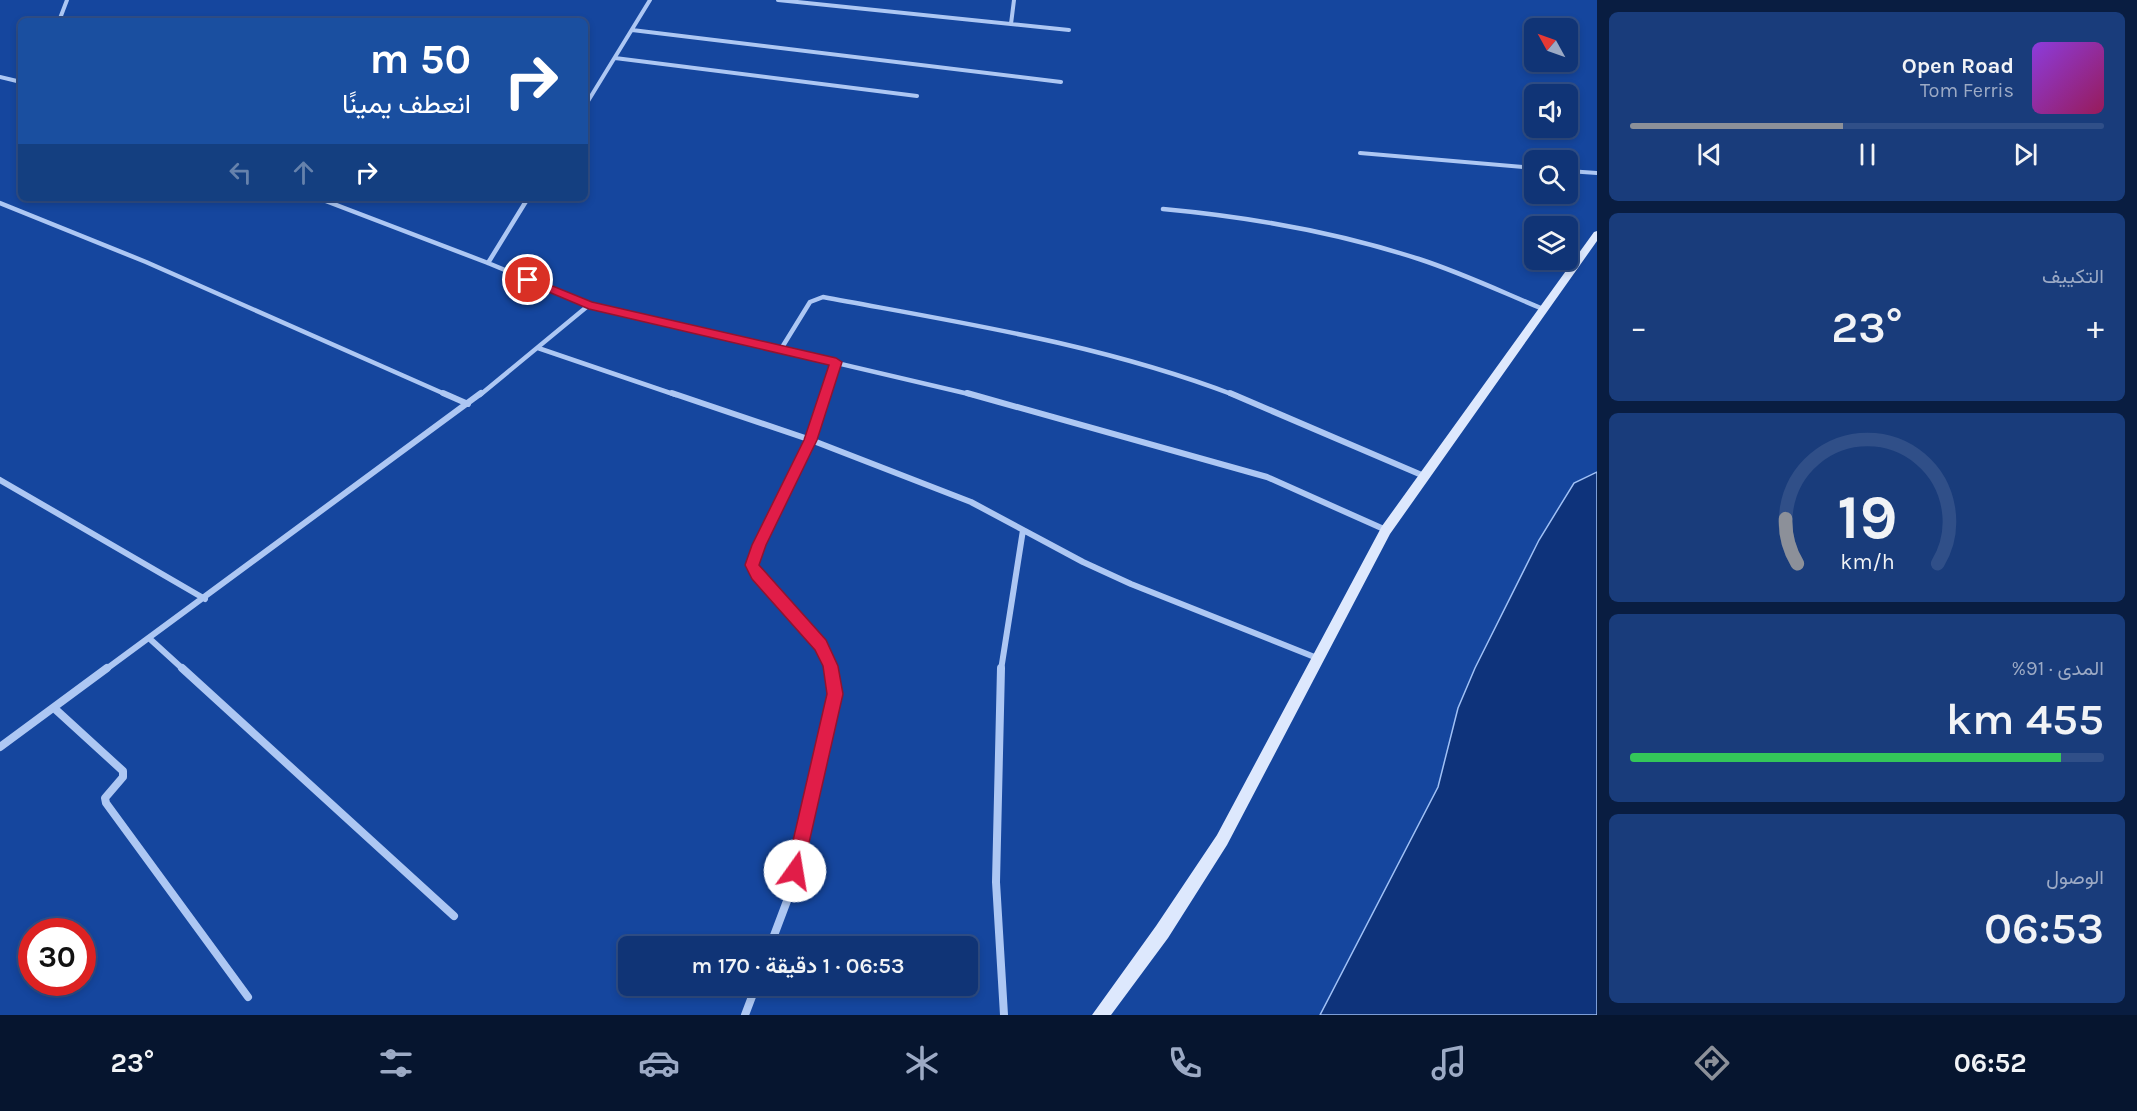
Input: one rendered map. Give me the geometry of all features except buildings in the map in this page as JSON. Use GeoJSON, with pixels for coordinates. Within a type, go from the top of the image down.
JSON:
{"type":"FeatureCollection","features":[{"type":"Feature","properties":{"kind":"street"},"geometry":{"type":"LineString","coordinates":[[60,18],[67,0]]}},
{"type":"Feature","properties":{"kind":"street"},"geometry":{"type":"LineString","coordinates":[[588,101],[650,0]]}},
{"type":"Feature","properties":{"kind":"street"},"geometry":{"type":"LineString","coordinates":[[778,0],[1069,30]]}},
{"type":"Feature","properties":{"kind":"street"},"geometry":{"type":"LineString","coordinates":[[1011,24],[1014,0]]}},
{"type":"Feature","properties":{"kind":"street"},"geometry":{"type":"LineString","coordinates":[[632,30],[1060,82]]}},
{"type":"Feature","properties":{"kind":"street"},"geometry":{"type":"LineString","coordinates":[[615,58],[916,96]]}},
{"type":"Feature","properties":{"kind":"street"},"geometry":{"type":"LineString","coordinates":[[0,77],[18,81]]}},
{"type":"Feature","properties":{"kind":"street"},"geometry":{"type":"LineString","coordinates":[[1360,153],[1524,167]]}},
{"type":"Feature","properties":{"kind":"street"},"geometry":{"type":"LineString","coordinates":[[1578,172],[1597,173]]}},
{"type":"Feature","properties":{"kind":"street"},"geometry":{"type":"LineString","coordinates":[[326,201],[488,263],[589,305],[836,362],[1054,416],[1236,467],[1298,489],[1386,530]]}},
{"type":"Feature","properties":{"kind":"street"},"geometry":{"type":"LineString","coordinates":[[488,263],[526,201]]}},
{"type":"Feature","properties":{"kind":"street"},"geometry":{"type":"LineString","coordinates":[[0,203],[146,262],[468,404]]}},
{"type":"Feature","properties":{"kind":"street"},"geometry":{"type":"LineString","coordinates":[[1162,209],[1223,214],[1293,226],[1362,243],[1452,271],[1543,309]]}},
{"type":"Feature","properties":{"kind":"street"},"geometry":{"type":"LineString","coordinates":[[1101,1015],[1162,932],[1222,840],[1386,530],[1597,234]]}},
{"type":"Feature","properties":{"kind":"street"},"geometry":{"type":"LineString","coordinates":[[781,349],[810,302],[823,297],[1037,338],[1115,356],[1188,377],[1248,399],[1424,476]]}},
{"type":"Feature","properties":{"kind":"street"},"geometry":{"type":"LineString","coordinates":[[0,747],[205,599],[468,404],[589,305]]}},
{"type":"Feature","properties":{"kind":"street"},"geometry":{"type":"LineString","coordinates":[[538,348],[811,440],[971,502],[1131,584],[1317,658]]}},
{"type":"Feature","properties":{"kind":"street"},"geometry":{"type":"LineString","coordinates":[[774,936],[790,893],[835,694],[831,666],[821,645],[757,575],[752,565],[759,545],[811,440],[836,362]]}},
{"type":"Feature","properties":{"kind":"street"},"geometry":{"type":"LineString","coordinates":[[0,480],[205,599]]}},
{"type":"Feature","properties":{"kind":"street"},"geometry":{"type":"LineString","coordinates":[[1004,1015],[996,882],[1001,668],[1023,530]]}},
{"type":"Feature","properties":{"kind":"street"},"geometry":{"type":"LineString","coordinates":[[150,639],[454,916]]}},
{"type":"Feature","properties":{"kind":"street"},"geometry":{"type":"LineString","coordinates":[[54,708],[123,771],[123,777],[105,798],[106,802],[248,997]]}},
{"type":"Feature","properties":{"kind":"street"},"geometry":{"type":"LineString","coordinates":[[745,1015],[752,996]]}},
{"type":"Feature","properties":{"kind":"water"},"geometry":{"type":"Polygon","coordinates":[[[1597,472],[1597,1015],[1320,1015],[1438,787],[1458,708],[1475,668],[1539,540],[1574,483],[1597,472]]]}},
{"type":"Feature","properties":{"kind":"route"},"geometry":{"type":"LineString","coordinates":[[528,280],[589,305],[836,362],[811,440],[759,545],[752,565],[757,575],[821,645],[831,666],[835,694],[795,871]]}}]}
